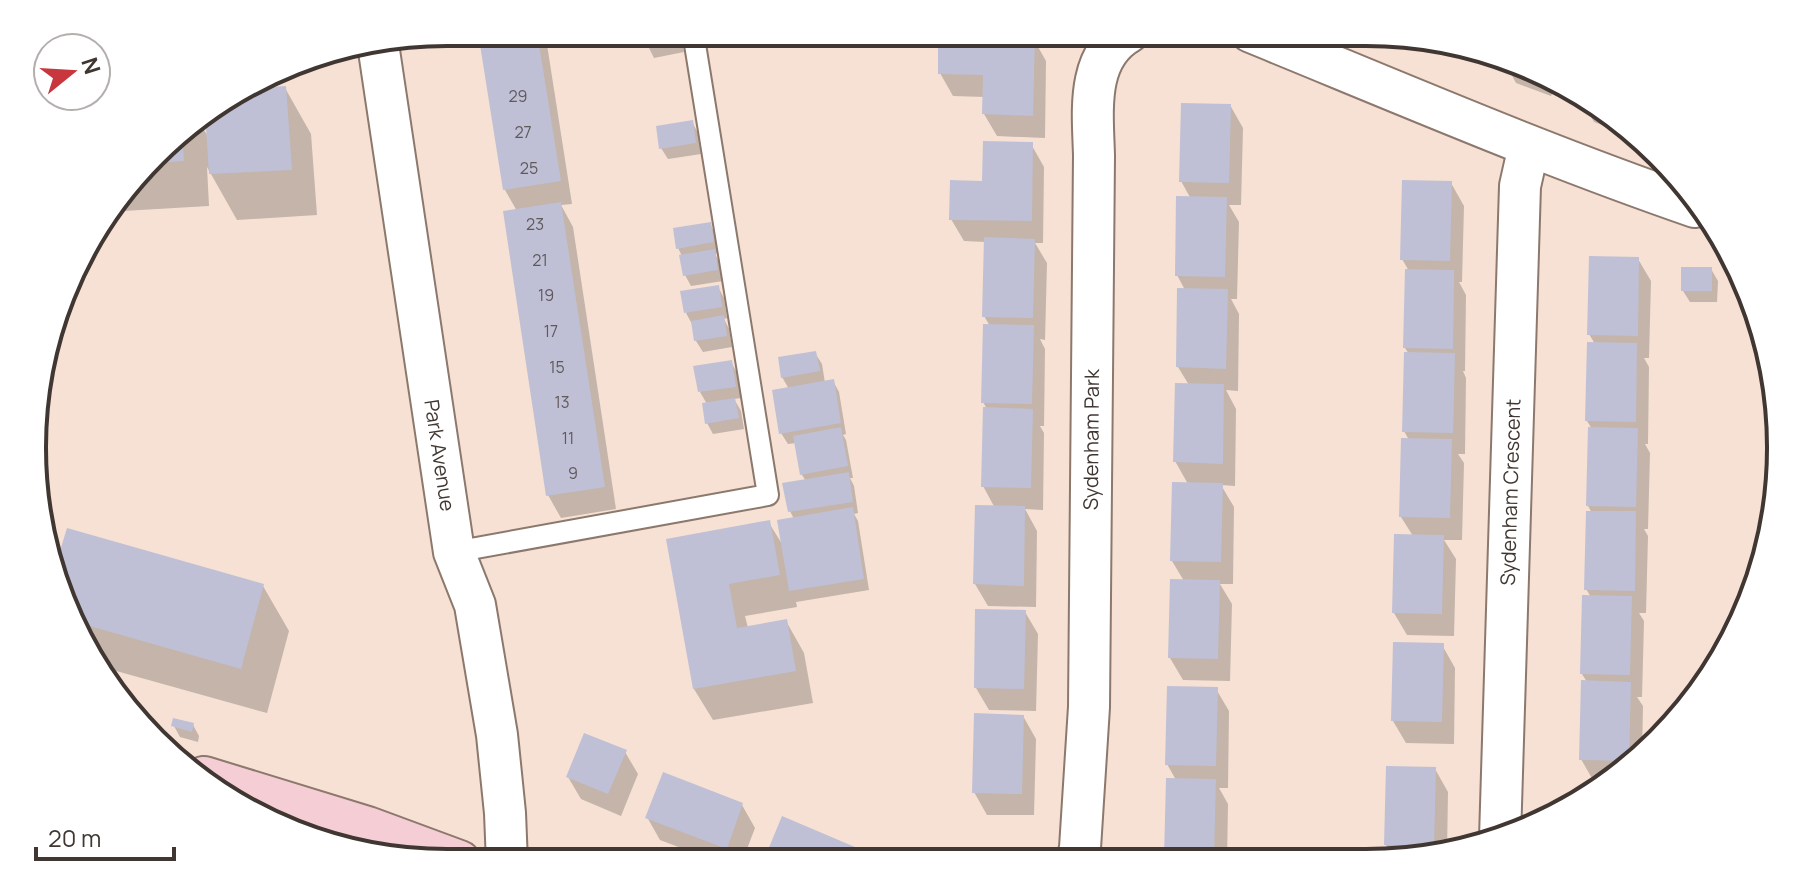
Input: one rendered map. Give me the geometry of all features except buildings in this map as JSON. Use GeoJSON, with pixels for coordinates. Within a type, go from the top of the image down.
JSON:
{"type":"FeatureCollection","features":[{"type":"Feature","properties":{"kind":"main road"},"geometry":{"type":"LineString","coordinates":[[238,789],[418,848]]}},
{"type":"Feature","properties":{"kind":"street","name":"Sydenham Park"},"geometry":{"type":"LineString","coordinates":[[1080,849],[1089,707],[1092,92],[1103,58],[1114,46]]}},
{"type":"Feature","properties":{"kind":"street"},"geometry":{"type":"LineString","coordinates":[[1285,46],[1529,146],[1684,203]]}},
{"type":"Feature","properties":{"kind":"street","name":"Park Avenue"},"geometry":{"type":"LineString","coordinates":[[379,52],[454,552],[475,605],[497,735],[506,849]]}},
{"type":"Feature","properties":{"kind":"street","name":"Sydenham Crescent"},"geometry":{"type":"LineString","coordinates":[[1500,826],[1520,186],[1529,146]]}},
{"type":"Feature","properties":{"kind":"lane"},"geometry":{"type":"LineString","coordinates":[[454,552],[768,495],[695,46]]}}]}
